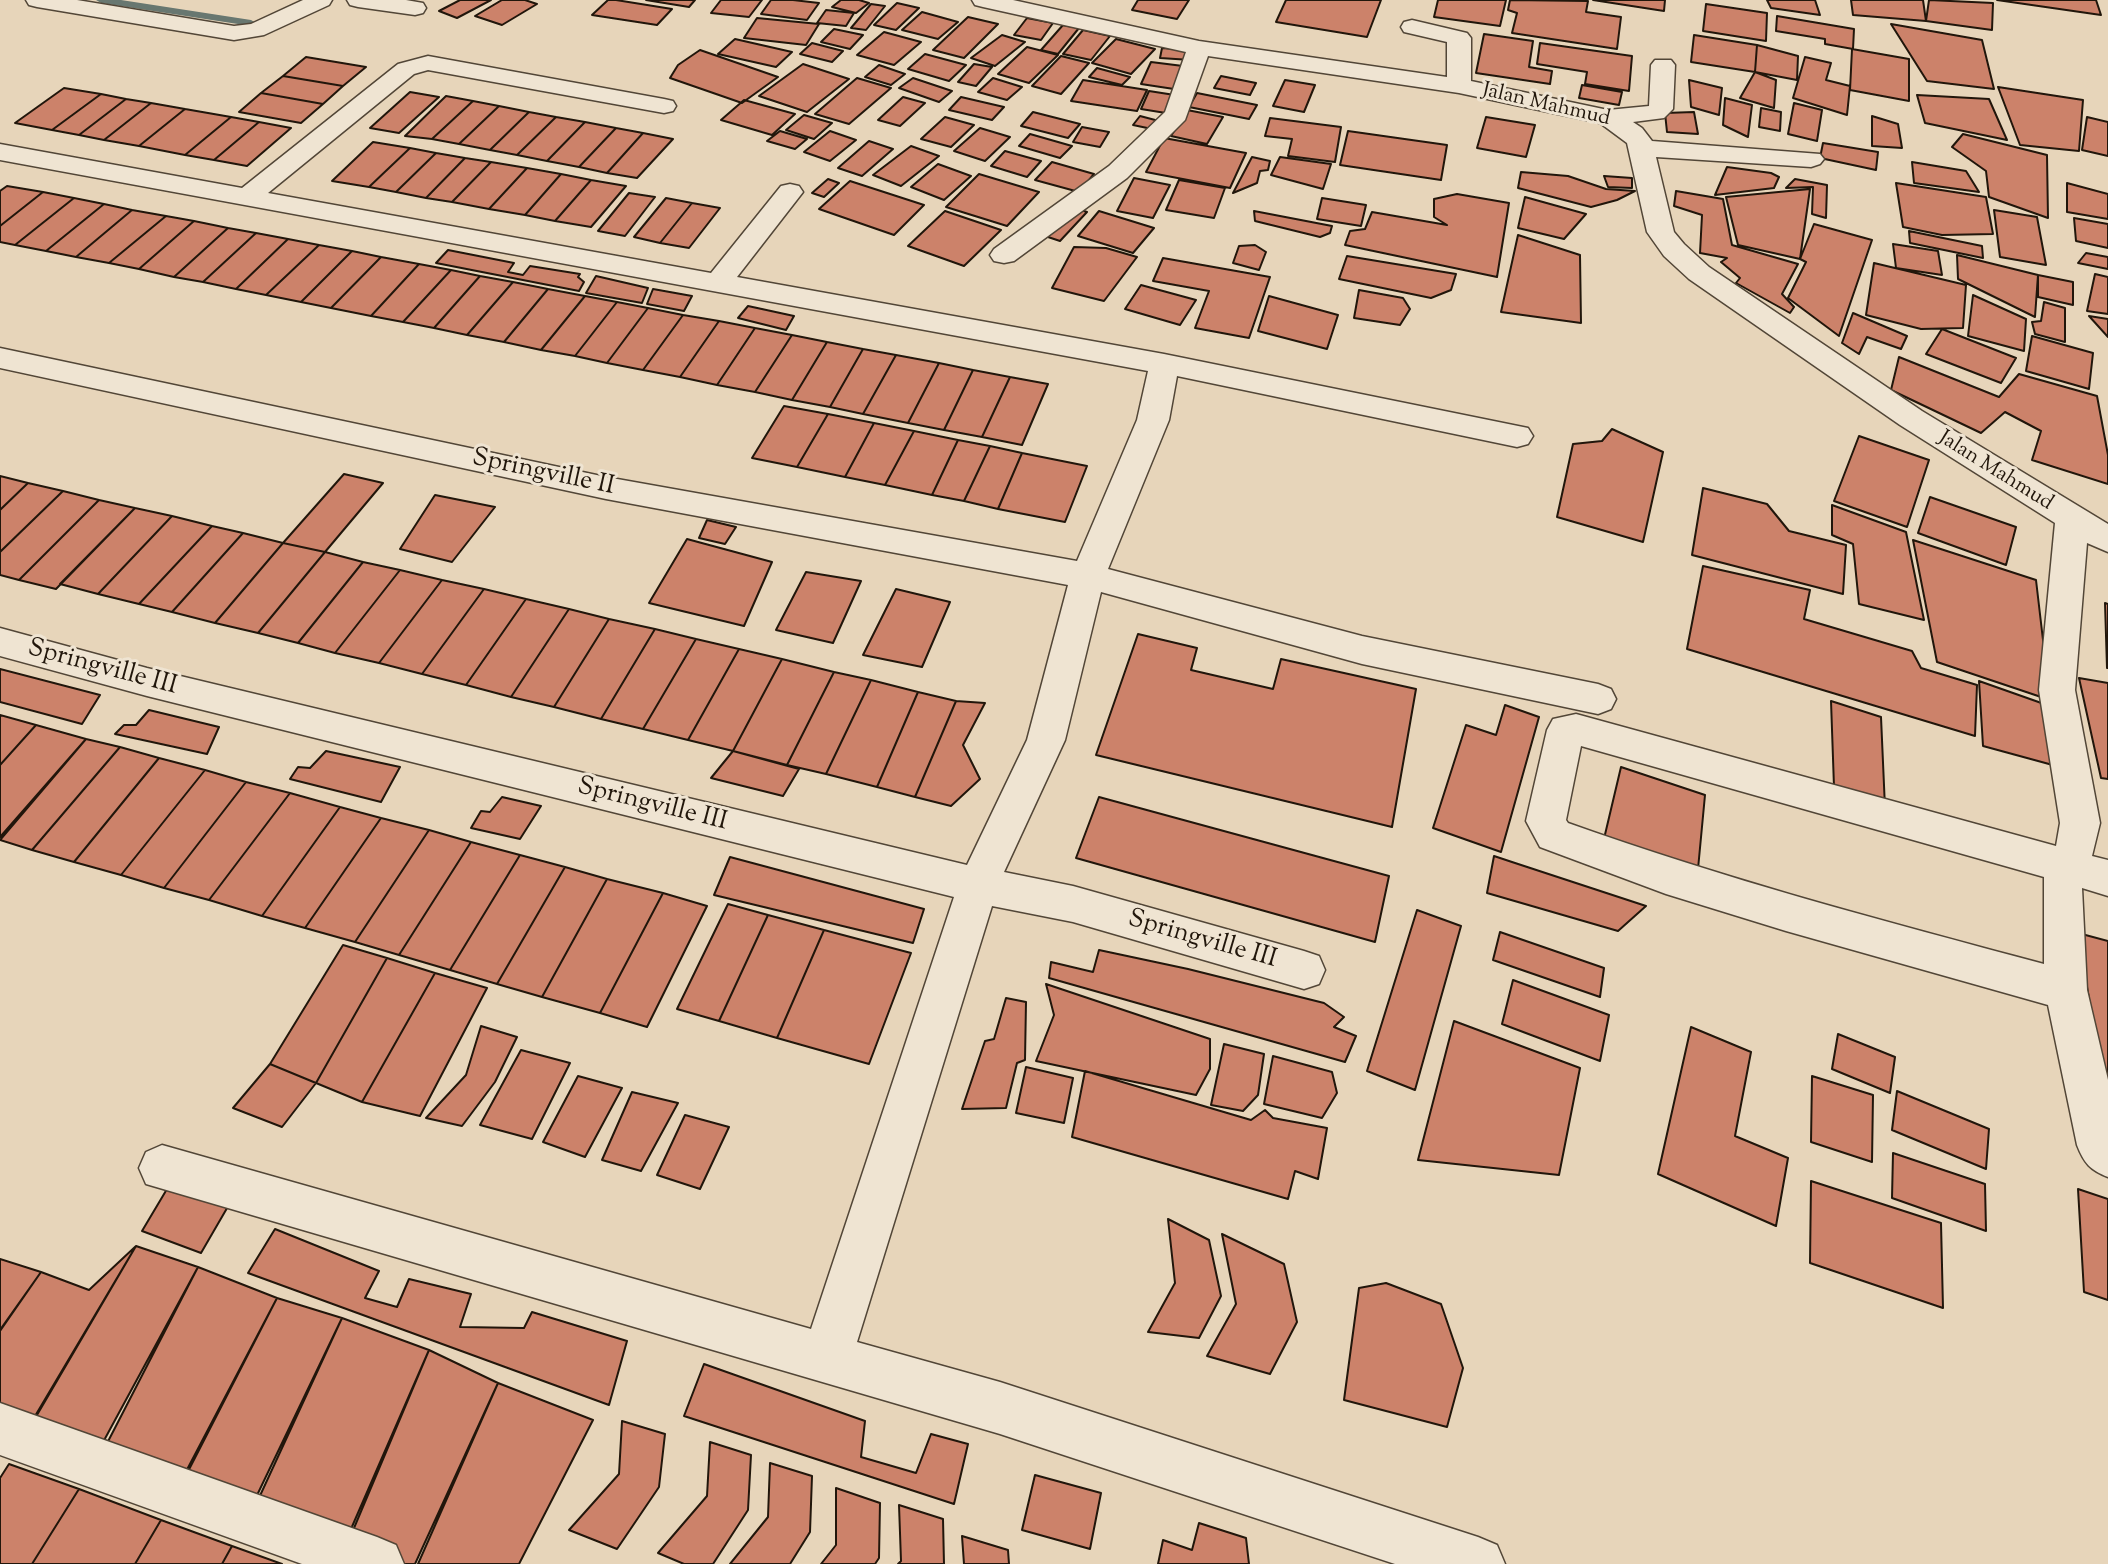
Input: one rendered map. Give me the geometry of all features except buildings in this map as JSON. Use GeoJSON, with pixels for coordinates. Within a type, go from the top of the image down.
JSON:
{"type":"FeatureCollection","features":[{"type":"Feature","properties":{"kind":"street"},"geometry":{"type":"LineString","coordinates":[[37,0],[234,33],[256,30],[321,0]]}},
{"type":"Feature","properties":{"kind":"street"},"geometry":{"type":"LineString","coordinates":[[358,0],[415,8]]}},
{"type":"Feature","properties":{"kind":"street","name":"Jalan Mahmud"},"geometry":{"type":"LineString","coordinates":[[983,0],[1199,48],[1460,86],[1608,117],[1633,133],[1641,148],[1661,232],[1674,250],[1699,272],[1911,418],[2108,540]]}},
{"type":"Feature","properties":{"kind":"street"},"geometry":{"type":"LineString","coordinates":[[1412,27],[1459,38],[1460,86]]}},
{"type":"Feature","properties":{"kind":"street"},"geometry":{"type":"LineString","coordinates":[[1004,255],[1118,172],[1176,115],[1199,48]]}},
{"type":"Feature","properties":{"kind":"street"},"geometry":{"type":"LineString","coordinates":[[248,196],[406,69],[416,65],[428,63],[664,106]]}},
{"type":"Feature","properties":{"kind":"street"},"geometry":{"type":"LineString","coordinates":[[1608,117],[1655,113],[1661,108],[1663,65]]}},
{"type":"Feature","properties":{"kind":"street"},"geometry":{"type":"LineString","coordinates":[[1641,148],[1811,159]]}},
{"type":"Feature","properties":{"kind":"street"},"geometry":{"type":"LineString","coordinates":[[0,152],[1164,364],[1517,436]]}},
{"type":"Feature","properties":{"kind":"street"},"geometry":{"type":"LineString","coordinates":[[718,283],[790,192]]}},
{"type":"Feature","properties":{"kind":"street","name":"Springville II"},"geometry":{"type":"LineString","coordinates":[[0,358],[606,488],[1088,576],[1362,650],[1598,699]]}},
{"type":"Feature","properties":{"kind":"street"},"geometry":{"type":"LineString","coordinates":[[826,1359],[978,886],[1046,740],[1088,576],[1153,420],[1164,364]]}},
{"type":"Feature","properties":{"kind":"street"},"geometry":{"type":"LineString","coordinates":[[2072,520],[2057,690],[2080,823],[2076,848],[2066,867],[2062,886],[2066,990],[2100,1145],[2108,1154]]}},
{"type":"Feature","properties":{"kind":"street","name":"Springville III"},"geometry":{"type":"LineString","coordinates":[[0,642],[161,685],[978,886],[1073,904],[1304,970]]}},
{"type":"Feature","properties":{"kind":"street"},"geometry":{"type":"LineString","coordinates":[[2066,990],[1786,913],[1666,876],[1554,835],[1546,821],[1566,730],[1576,729],[2108,878]]}},
{"type":"Feature","properties":{"kind":"street"},"geometry":{"type":"LineString","coordinates":[[162,1168],[1000,1408],[1478,1564]]}},
{"type":"Feature","properties":{"kind":"street"},"geometry":{"type":"LineString","coordinates":[[0,1429],[377,1564]]}},
{"type":"Feature","properties":{"kind":"waterway"},"geometry":{"type":"LineString","coordinates":[[101,0],[251,23]]}}]}
